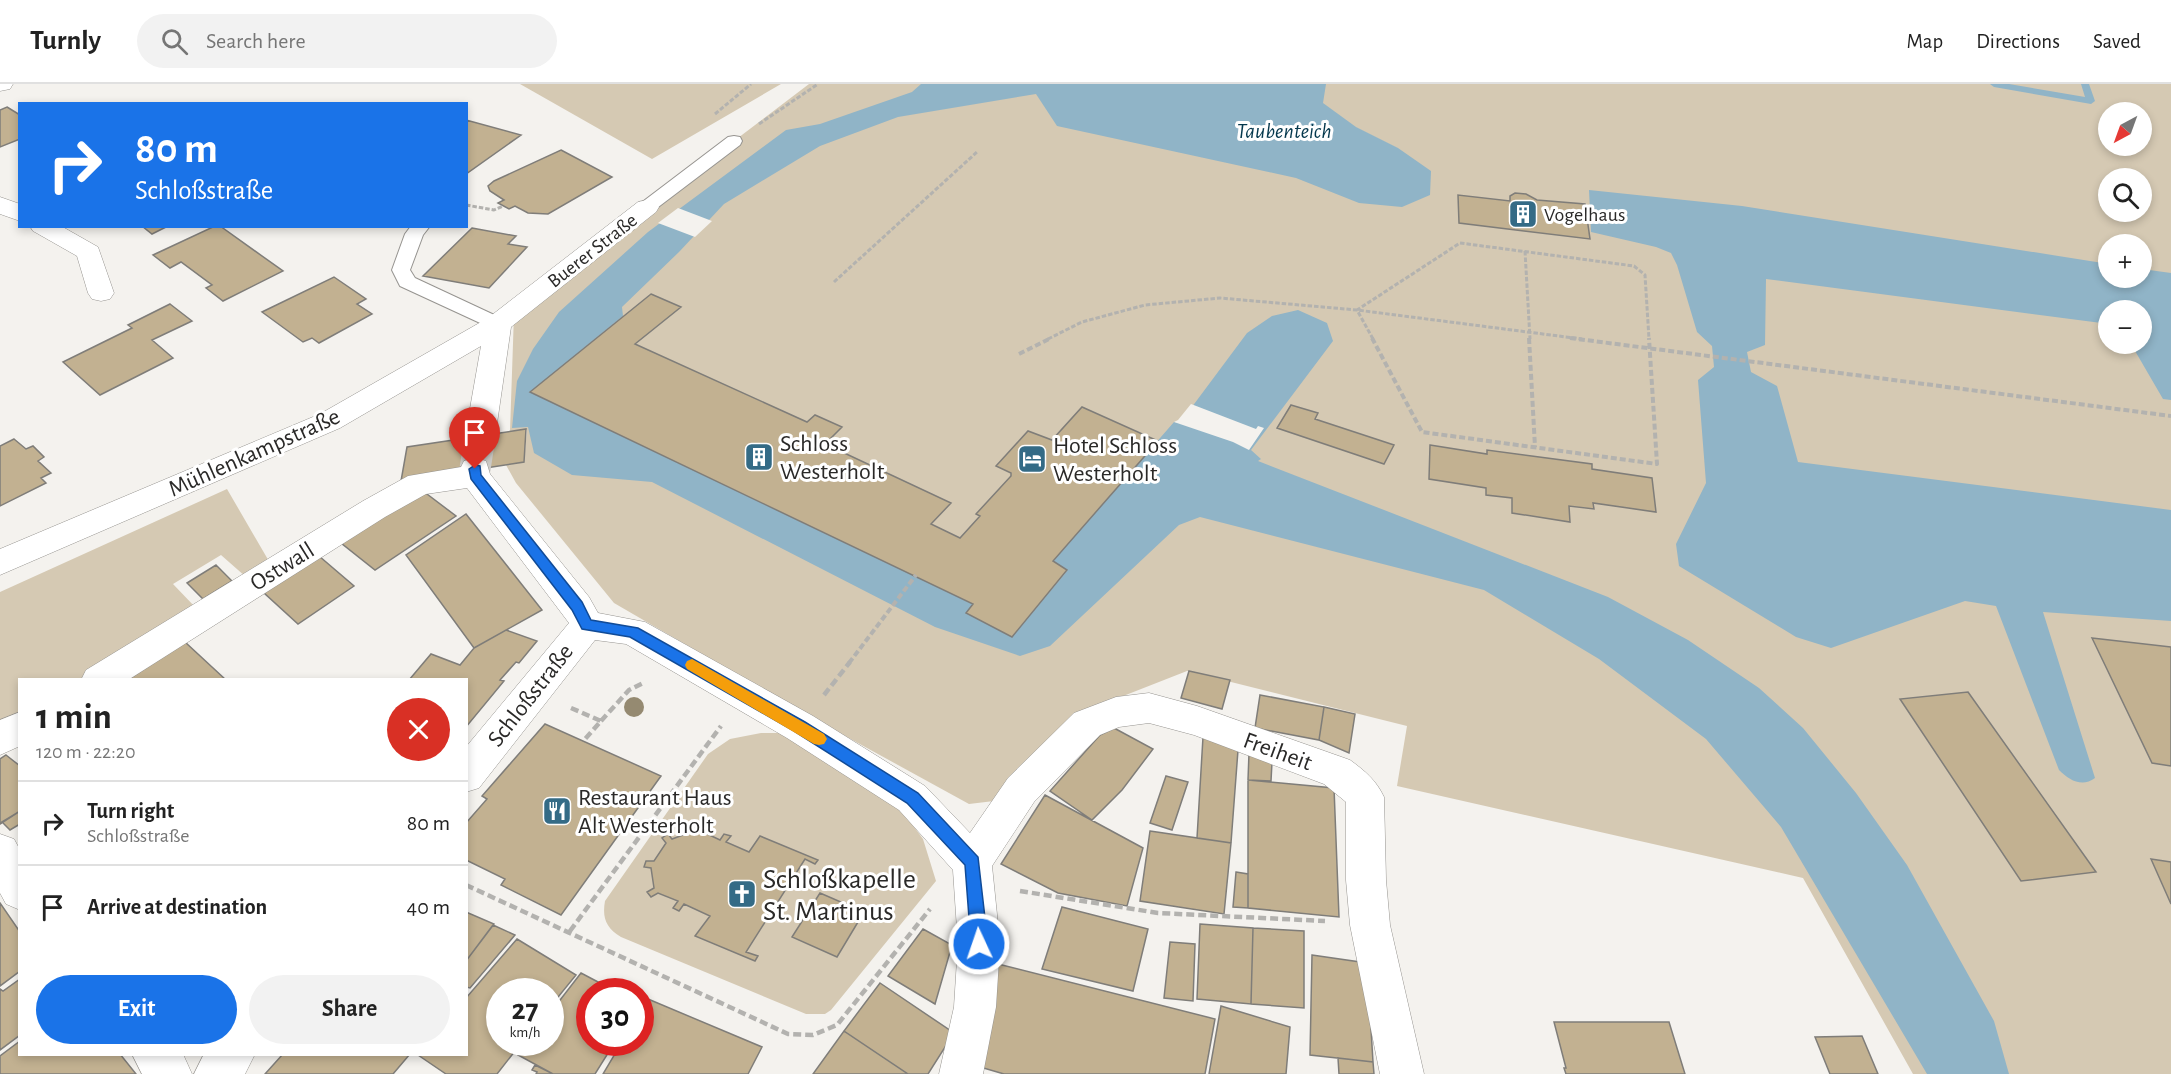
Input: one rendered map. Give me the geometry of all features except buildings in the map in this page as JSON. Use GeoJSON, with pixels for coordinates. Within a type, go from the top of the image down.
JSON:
{"type":"FeatureCollection","features":[{"type":"Feature","properties":{"kind":"street"},"geometry":{"type":"LineString","coordinates":[[0,204],[18,213]]}},
{"type":"Feature","properties":{"kind":"street","name":"Buerer Straße"},"geometry":{"type":"LineString","coordinates":[[498,324],[647,207]]}},
{"type":"Feature","properties":{"kind":"street"},"geometry":{"type":"LineString","coordinates":[[46,228],[89,252],[100,293]]}},
{"type":"Feature","properties":{"kind":"street"},"geometry":{"type":"LineString","coordinates":[[480,436],[498,324]]}},
{"type":"Feature","properties":{"kind":"street","name":"Mühlenkampstraße"},"geometry":{"type":"LineString","coordinates":[[0,563],[330,421],[498,324]]}},
{"type":"Feature","properties":{"kind":"street","name":"Schloßstraße"},"geometry":{"type":"LineString","coordinates":[[468,773],[532,690],[587,625],[577,606],[475,472]]}},
{"type":"Feature","properties":{"kind":"street","name":"Ostwall"},"geometry":{"type":"LineString","coordinates":[[101,678],[374,509],[419,484],[475,472]]}},
{"type":"Feature","properties":{"kind":"street"},"geometry":{"type":"LineString","coordinates":[[587,625],[633,632],[800,727],[912,798],[974,873],[979,944],[975,1007],[961,1074]]}},
{"type":"Feature","properties":{"kind":"street","name":"Freiheit"},"geometry":{"type":"LineString","coordinates":[[974,873],[1021,790],[1087,724],[1116,712],[1149,708],[1197,721],[1338,772],[1353,783],[1365,797],[1366,880],[1370,925],[1402,1074]]}},
{"type":"Feature","properties":{"kind":"street"},"geometry":{"type":"LineString","coordinates":[[0,739],[18,728]]}},
{"type":"Feature","properties":{"kind":"street"},"geometry":{"type":"LineString","coordinates":[[0,852],[18,887]]}},
{"type":"Feature","properties":{"kind":"street"},"geometry":{"type":"LineString","coordinates":[[156,1056],[170,1074]]}},
{"type":"Feature","properties":{"kind":"street"},"geometry":{"type":"LineString","coordinates":[[216,1074],[231,1056]]}},
{"type":"Feature","properties":{"kind":"lane","name":"Buerer Straße"},"geometry":{"type":"LineString","coordinates":[[647,207],[734,141]]}},
{"type":"Feature","properties":{"kind":"lane"},"geometry":{"type":"LineString","coordinates":[[419,228],[414,234],[401,270],[407,282],[498,324]]}},
{"type":"Feature","properties":{"kind":"path"},"geometry":{"type":"LineString","coordinates":[[707,121],[751,84]]}},
{"type":"Feature","properties":{"kind":"path"},"geometry":{"type":"LineString","coordinates":[[734,141],[818,84]]}},
{"type":"Feature","properties":{"kind":"path"},"geometry":{"type":"LineString","coordinates":[[834,282],[977,152]]}},
{"type":"Feature","properties":{"kind":"path"},"geometry":{"type":"LineString","coordinates":[[468,205],[494,210],[503,206]]}},
{"type":"Feature","properties":{"kind":"path"},"geometry":{"type":"LineString","coordinates":[[1460,243],[1634,266],[1645,275],[1657,464],[1422,432],[1357,310],[1460,243]]}},
{"type":"Feature","properties":{"kind":"path"},"geometry":{"type":"LineString","coordinates":[[1525,251],[1531,333],[1535,447]]}},
{"type":"Feature","properties":{"kind":"path"},"geometry":{"type":"LineString","coordinates":[[1019,354],[1082,322],[1145,305],[1220,298],[1357,310],[2171,416]]}},
{"type":"Feature","properties":{"kind":"path"},"geometry":{"type":"LineString","coordinates":[[800,727],[916,576]]}},
{"type":"Feature","properties":{"kind":"path"},"geometry":{"type":"LineString","coordinates":[[585,739],[629,690],[650,680]]}},
{"type":"Feature","properties":{"kind":"path"},"geometry":{"type":"LineString","coordinates":[[570,931],[744,694]]}},
{"type":"Feature","properties":{"kind":"path"},"geometry":{"type":"LineString","coordinates":[[562,704],[601,721]]}},
{"type":"Feature","properties":{"kind":"path"},"geometry":{"type":"LineString","coordinates":[[468,886],[570,931],[788,1034],[813,1035],[837,1025],[945,891],[974,873],[1022,891],[1103,908],[1179,915],[1277,916],[1370,925]]}},
{"type":"Feature","properties":{"kind":"shaded area"},"geometry":{"type":"Polygon","coordinates":[[[520,84],[781,84],[652,159],[520,84]]]}},
{"type":"Feature","properties":{"kind":"shaded area"},"geometry":{"type":"Polygon","coordinates":[[[809,84],[2171,84],[2171,1074],[1913,1074],[1803,878],[1397,786],[1407,726],[1187,671],[1085,711],[994,801],[969,804],[816,720],[614,603],[516,483],[506,465],[524,462],[527,430],[510,431],[514,314],[647,207],[809,84]]]}},
{"type":"Feature","properties":{"kind":"shaded area"},"geometry":{"type":"Polygon","coordinates":[[[227,489],[270,563],[246,577],[221,555],[173,584],[196,608],[82,678],[18,678],[18,718],[0,729],[0,592],[227,489]]]}},
{"type":"Feature","properties":{"kind":"shaded area"},"geometry":{"type":"Polygon","coordinates":[[[761,733],[783,733],[898,805],[923,839],[936,881],[831,1010],[825,1014],[806,1014],[621,937],[606,922],[605,901],[708,754],[730,739],[761,733]]]}},
{"type":"Feature","properties":{"kind":"water","name":"Taubenteich"},"geometry":{"type":"Polygon","coordinates":[[[921,84],[1326,84],[1323,103],[1356,127],[1398,148],[1431,171],[1430,195],[1402,207],[1359,203],[1296,178],[1057,126],[1036,94],[898,117],[820,146],[724,204],[679,252],[622,307],[623,316],[530,392],[973,604],[966,613],[1012,637],[1067,571],[1053,561],[1174,422],[1180,423],[1247,333],[1272,316],[1298,310],[1327,323],[1333,341],[1251,450],[1261,459],[1258,461],[1608,597],[1688,640],[1759,688],[1803,728],[1856,793],[1907,865],[1994,1021],[2009,1074],[1927,1074],[1781,827],[1706,739],[1599,659],[1484,590],[1200,517],[1179,525],[1050,646],[1020,656],[935,627],[652,482],[572,475],[534,453],[528,427],[512,428],[517,381],[533,349],[559,312],[648,232],[786,130],[820,124],[912,92],[921,84]]]}},
{"type":"Feature","properties":{"kind":"water"},"geometry":{"type":"Polygon","coordinates":[[[1589,190],[1742,206],[2098,262],[2098,288],[2152,288],[2152,270],[2171,273],[2171,400],[2163,399],[2137,354],[2152,354],[2152,300],[2098,300],[2098,323],[1766,279],[1765,345],[1747,352],[1751,372],[1777,386],[1798,462],[2171,510],[2171,621],[2043,612],[2095,778],[2090,781],[2076,782],[2059,770],[1996,606],[1965,601],[1831,648],[1796,637],[1679,566],[1676,544],[1706,483],[1698,380],[1714,367],[1712,346],[1697,332],[1677,265],[1671,253],[1656,247],[1591,232],[1589,190]]]}},
{"type":"Feature","properties":{"kind":"pier"},"geometry":{"type":"Polygon","coordinates":[[[678,208],[712,221],[695,237],[658,223],[678,208]]]}},
{"type":"Feature","properties":{"kind":"pier"},"geometry":{"type":"Polygon","coordinates":[[[1191,404],[1256,429],[1258,426],[1264,428],[1249,450],[1233,442],[1174,422],[1191,404]]]}},
{"type":"Feature","properties":{"kind":"waterway"},"geometry":{"type":"LineString","coordinates":[[1994,84],[2091,101],[2085,84]]}},
{"type":"Feature","properties":{"kind":"tunnel"},"geometry":{"type":"LineString","coordinates":[[475,469],[480,437]]}},
{"type":"Feature","properties":{"kind":"slow traffic"},"geometry":{"type":"LineString","coordinates":[[692,665],[819,739]]}},
{"type":"Feature","properties":{"kind":"place","name":"Vogelhaus"},"geometry":{"type":"Point","coordinates":[1523,214]}},
{"type":"Feature","properties":{"kind":"place","name":"Schloss Westerholt"},"geometry":{"type":"Point","coordinates":[759,457]}},
{"type":"Feature","properties":{"kind":"place","name":"Hotel Schloss Westerholt"},"geometry":{"type":"Point","coordinates":[1032,459]}},
{"type":"Feature","properties":{"kind":"place","name":"Restaurant Haus Alt Westerholt"},"geometry":{"type":"Point","coordinates":[557,811]}},
{"type":"Feature","properties":{"kind":"place","name":"Schloßkapelle St. Martinus"},"geometry":{"type":"Point","coordinates":[742,894]}},
{"type":"Feature","properties":{"kind":"route"},"geometry":{"type":"LineString","coordinates":[[475,469],[475,476],[577,606],[587,625],[633,632],[800,727],[912,798],[972,862],[976,884],[979,944]]}}]}
